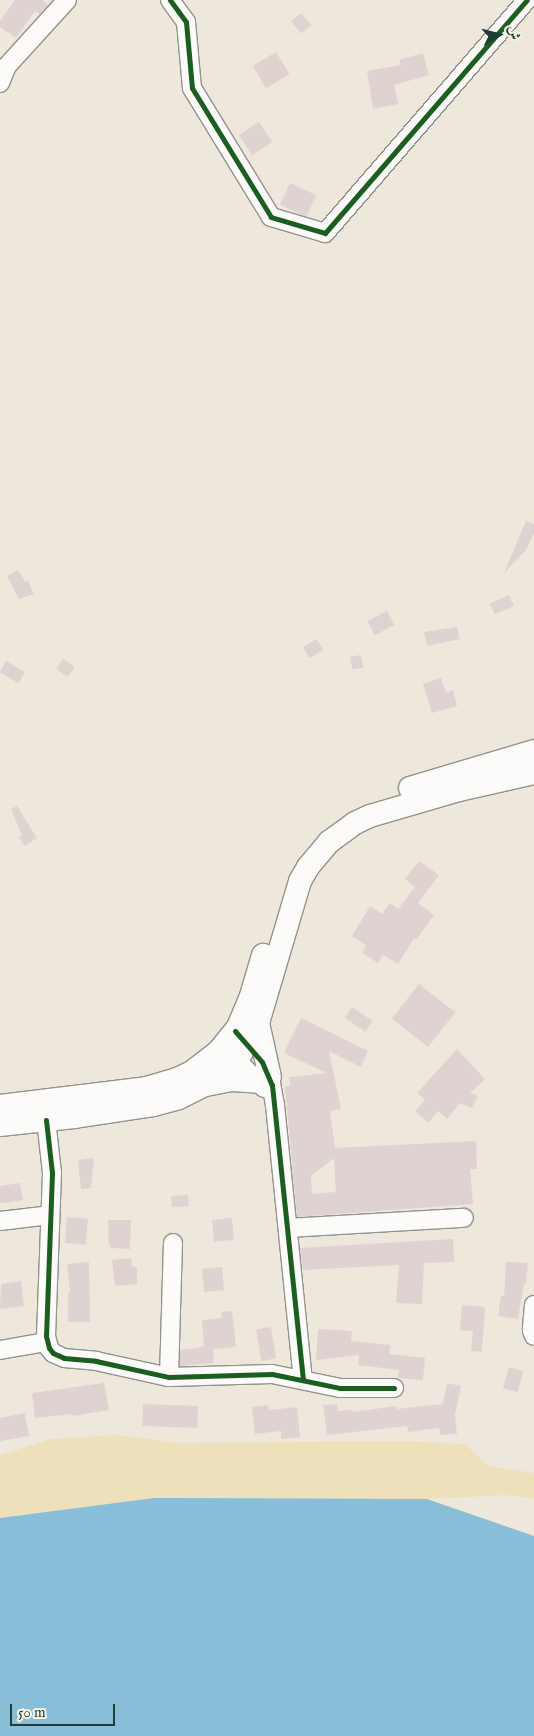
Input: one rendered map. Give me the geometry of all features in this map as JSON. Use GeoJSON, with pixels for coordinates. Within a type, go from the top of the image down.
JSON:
{"type":"FeatureCollection","features":[{"type":"Feature","properties":{"kind":"main road"},"geometry":{"type":"LineString","coordinates":[[0,1106],[162,1084],[192,1072],[235,1045],[282,888],[298,857],[319,832],[332,820],[362,804],[534,751]]}},
{"type":"Feature","properties":{"kind":"main road"},"geometry":{"type":"LineString","coordinates":[[0,1125],[153,1105],[180,1098],[206,1085],[232,1080],[265,1079],[258,1023],[297,889],[308,867],[329,842],[355,823],[370,816],[459,790],[534,773]]}},
{"type":"Feature","properties":{"kind":"main road"},"geometry":{"type":"LineString","coordinates":[[206,1085],[235,1045],[258,1023]]}},
{"type":"Feature","properties":{"kind":"street"},"geometry":{"type":"LineString","coordinates":[[0,83],[7,66],[67,0]]}},
{"type":"Feature","properties":{"kind":"street"},"geometry":{"type":"LineString","coordinates":[[170,0],[186,22],[192,88],[271,217],[325,233],[527,0]]}},
{"type":"Feature","properties":{"kind":"street"},"geometry":{"type":"LineString","coordinates":[[235,1045],[265,1079],[275,1105],[303,1379]]}},
{"type":"Feature","properties":{"kind":"street"},"geometry":{"type":"LineString","coordinates":[[46,1120],[52,1173],[46,1342],[53,1353],[64,1358],[96,1361],[169,1377],[272,1374],[340,1388],[394,1388]]}},
{"type":"Feature","properties":{"kind":"street"},"geometry":{"type":"LineString","coordinates":[[0,1221],[50,1215]]}},
{"type":"Feature","properties":{"kind":"street"},"geometry":{"type":"LineString","coordinates":[[288,1228],[464,1218]]}},
{"type":"Feature","properties":{"kind":"street"},"geometry":{"type":"LineString","coordinates":[[169,1377],[173,1243]]}},
{"type":"Feature","properties":{"kind":"street"},"geometry":{"type":"LineString","coordinates":[[534,1305],[532,1330],[534,1336]]}},
{"type":"Feature","properties":{"kind":"street"},"geometry":{"type":"LineString","coordinates":[[0,1350],[46,1342]]}},
{"type":"Feature","properties":{"kind":"sand"},"geometry":{"type":"Polygon","coordinates":[[[118,1435],[180,1443],[404,1441],[465,1444],[488,1466],[534,1473],[534,1499],[506,1495],[427,1499],[154,1498],[0,1518],[0,1455],[51,1439],[118,1435]]]}},
{"type":"Feature","properties":{"kind":"water"},"geometry":{"type":"Polygon","coordinates":[[[154,1498],[427,1499],[534,1536],[534,1736],[0,1736],[0,1518],[154,1498]]]}},
{"type":"Feature","properties":{"kind":"building"},"geometry":{"type":"Polygon","coordinates":[[[15,0],[43,0],[48,5],[40,14],[35,11],[16,38],[0,27],[0,21],[15,0]]]}},
{"type":"Feature","properties":{"kind":"building"},"geometry":{"type":"Polygon","coordinates":[[[301,13],[311,25],[301,34],[291,21],[301,13]]]}},
{"type":"Feature","properties":{"kind":"building"},"geometry":{"type":"Polygon","coordinates":[[[276,52],[289,74],[266,88],[253,66],[276,52]]]}},
{"type":"Feature","properties":{"kind":"building"},"geometry":{"type":"Polygon","coordinates":[[[423,53],[429,75],[394,85],[398,104],[373,109],[367,71],[401,65],[399,60],[423,53]]]}},
{"type":"Feature","properties":{"kind":"building"},"geometry":{"type":"Polygon","coordinates":[[[259,122],[272,142],[252,155],[239,135],[259,122]]]}},
{"type":"Feature","properties":{"kind":"building"},"geometry":{"type":"Polygon","coordinates":[[[290,183],[316,195],[306,217],[280,205],[290,183]]]}},
{"type":"Feature","properties":{"kind":"building"},"geometry":{"type":"Polygon","coordinates":[[[526,521],[534,524],[534,533],[526,550],[504,573],[526,521]]]}},
{"type":"Feature","properties":{"kind":"building"},"geometry":{"type":"Polygon","coordinates":[[[18,570],[25,582],[28,581],[34,594],[19,599],[7,576],[18,570]]]}},
{"type":"Feature","properties":{"kind":"building"},"geometry":{"type":"Polygon","coordinates":[[[509,595],[514,606],[495,615],[490,604],[509,595]]]}},
{"type":"Feature","properties":{"kind":"building"},"geometry":{"type":"Polygon","coordinates":[[[387,611],[394,625],[375,635],[367,621],[387,611]]]}},
{"type":"Feature","properties":{"kind":"building"},"geometry":{"type":"Polygon","coordinates":[[[457,627],[460,639],[427,646],[424,632],[457,627]]]}},
{"type":"Feature","properties":{"kind":"building"},"geometry":{"type":"Polygon","coordinates":[[[317,639],[323,650],[309,658],[303,647],[317,639]]]}},
{"type":"Feature","properties":{"kind":"building"},"geometry":{"type":"Polygon","coordinates":[[[361,655],[363,668],[352,670],[350,657],[361,655]]]}},
{"type":"Feature","properties":{"kind":"building"},"geometry":{"type":"Polygon","coordinates":[[[63,659],[75,667],[68,677],[56,669],[63,659]]]}},
{"type":"Feature","properties":{"kind":"building"},"geometry":{"type":"Polygon","coordinates":[[[6,661],[25,672],[19,683],[0,673],[6,661]]]}},
{"type":"Feature","properties":{"kind":"building"},"geometry":{"type":"Polygon","coordinates":[[[441,678],[446,693],[453,690],[457,706],[432,713],[423,684],[441,678]]]}},
{"type":"Feature","properties":{"kind":"building"},"geometry":{"type":"Polygon","coordinates":[[[17,806],[37,838],[25,846],[19,837],[22,835],[11,809],[17,806]]]}},
{"type":"Feature","properties":{"kind":"building"},"geometry":{"type":"Polygon","coordinates":[[[419,861],[439,875],[418,903],[434,915],[416,940],[414,938],[398,964],[383,955],[378,963],[362,953],[366,945],[352,936],[370,906],[382,914],[390,903],[398,909],[415,887],[405,879],[419,861]]]}},
{"type":"Feature","properties":{"kind":"building"},"geometry":{"type":"Polygon","coordinates":[[[419,984],[455,1012],[428,1047],[392,1019],[419,984]]]}},
{"type":"Feature","properties":{"kind":"building"},"geometry":{"type":"Polygon","coordinates":[[[352,1007],[373,1021],[365,1032],[345,1018],[352,1007]]]}},
{"type":"Feature","properties":{"kind":"building"},"geometry":{"type":"Polygon","coordinates":[[[301,1018],[368,1051],[361,1067],[329,1051],[341,1109],[330,1111],[335,1148],[476,1141],[477,1169],[470,1169],[473,1204],[297,1217],[285,1086],[290,1086],[289,1077],[327,1073],[284,1053],[301,1018]],[[334,1158],[311,1176],[312,1194],[336,1192],[334,1158]]]}},
{"type":"Feature","properties":{"kind":"building"},"geometry":{"type":"Polygon","coordinates":[[[457,1049],[485,1079],[470,1093],[478,1096],[472,1108],[460,1103],[447,1119],[438,1111],[428,1123],[415,1111],[425,1100],[417,1093],[457,1049]]]}},
{"type":"Feature","properties":{"kind":"building"},"geometry":{"type":"Polygon","coordinates":[[[94,1158],[91,1188],[81,1189],[78,1160],[94,1158]]]}},
{"type":"Feature","properties":{"kind":"building"},"geometry":{"type":"Polygon","coordinates":[[[20,1183],[23,1200],[0,1202],[0,1186],[20,1183]]]}},
{"type":"Feature","properties":{"kind":"building"},"geometry":{"type":"Polygon","coordinates":[[[188,1195],[189,1206],[172,1207],[171,1196],[188,1195]]]}},
{"type":"Feature","properties":{"kind":"building"},"geometry":{"type":"Polygon","coordinates":[[[67,1217],[88,1219],[86,1245],[65,1243],[67,1217]]]}},
{"type":"Feature","properties":{"kind":"building"},"geometry":{"type":"Polygon","coordinates":[[[232,1218],[234,1240],[214,1242],[212,1220],[232,1218]]]}},
{"type":"Feature","properties":{"kind":"building"},"geometry":{"type":"Polygon","coordinates":[[[108,1220],[131,1220],[130,1249],[111,1248],[109,1245],[108,1220]]]}},
{"type":"Feature","properties":{"kind":"building"},"geometry":{"type":"Polygon","coordinates":[[[453,1239],[454,1262],[424,1263],[422,1304],[396,1303],[399,1265],[303,1270],[300,1248],[453,1239]]]}},
{"type":"Feature","properties":{"kind":"building"},"geometry":{"type":"Polygon","coordinates":[[[131,1258],[132,1267],[137,1267],[137,1284],[115,1286],[112,1260],[131,1258]]]}},
{"type":"Feature","properties":{"kind":"building"},"geometry":{"type":"Polygon","coordinates":[[[89,1262],[90,1322],[68,1322],[68,1292],[70,1292],[67,1264],[89,1262]]]}},
{"type":"Feature","properties":{"kind":"building"},"geometry":{"type":"Polygon","coordinates":[[[506,1262],[528,1263],[526,1283],[524,1283],[518,1319],[498,1316],[501,1295],[504,1296],[506,1262]]]}},
{"type":"Feature","properties":{"kind":"building"},"geometry":{"type":"Polygon","coordinates":[[[222,1267],[224,1290],[204,1292],[202,1269],[222,1267]]]}},
{"type":"Feature","properties":{"kind":"building"},"geometry":{"type":"Polygon","coordinates":[[[21,1281],[24,1306],[0,1309],[1,1284],[21,1281]]]}},
{"type":"Feature","properties":{"kind":"building"},"geometry":{"type":"Polygon","coordinates":[[[462,1305],[485,1307],[482,1352],[471,1351],[473,1331],[460,1330],[462,1305]]]}},
{"type":"Feature","properties":{"kind":"building"},"geometry":{"type":"Polygon","coordinates":[[[232,1311],[236,1347],[213,1349],[214,1363],[180,1366],[180,1350],[204,1347],[202,1320],[222,1318],[221,1312],[232,1311]]]}},
{"type":"Feature","properties":{"kind":"building"},"geometry":{"type":"Polygon","coordinates":[[[271,1327],[276,1359],[261,1361],[256,1329],[271,1327]]]}},
{"type":"Feature","properties":{"kind":"building"},"geometry":{"type":"Polygon","coordinates":[[[318,1329],[352,1331],[351,1341],[390,1345],[389,1354],[425,1358],[423,1380],[398,1378],[399,1370],[358,1365],[359,1355],[316,1360],[318,1329]]]}},
{"type":"Feature","properties":{"kind":"building"},"geometry":{"type":"Polygon","coordinates":[[[509,1367],[523,1371],[517,1392],[503,1388],[509,1367]]]}},
{"type":"Feature","properties":{"kind":"building"},"geometry":{"type":"Polygon","coordinates":[[[104,1383],[109,1410],[73,1416],[72,1414],[35,1418],[32,1393],[104,1383]]]}},
{"type":"Feature","properties":{"kind":"building"},"geometry":{"type":"Polygon","coordinates":[[[447,1383],[461,1386],[455,1415],[457,1434],[440,1435],[439,1428],[408,1432],[407,1426],[327,1435],[323,1405],[337,1404],[338,1411],[352,1410],[353,1412],[396,1406],[397,1409],[443,1404],[447,1383]]]}},
{"type":"Feature","properties":{"kind":"building"},"geometry":{"type":"Polygon","coordinates":[[[143,1404],[198,1406],[197,1428],[142,1426],[143,1404]]]}},
{"type":"Feature","properties":{"kind":"building"},"geometry":{"type":"Polygon","coordinates":[[[268,1405],[269,1410],[297,1407],[300,1437],[281,1439],[281,1431],[255,1434],[252,1407],[268,1405]]]}},
{"type":"Feature","properties":{"kind":"building"},"geometry":{"type":"Polygon","coordinates":[[[25,1413],[29,1436],[0,1441],[0,1418],[25,1413]]]}},
{"type":"Feature","properties":{"kind":"cycle path"},"geometry":{"type":"LineString","coordinates":[[170,0],[186,22],[192,88],[271,217],[325,233],[527,0]]}},
{"type":"Feature","properties":{"kind":"cycle path"},"geometry":{"type":"LineString","coordinates":[[235,1031],[262,1062],[272,1085],[303,1379]]}},
{"type":"Feature","properties":{"kind":"cycle path"},"geometry":{"type":"LineString","coordinates":[[46,1120],[52,1173],[46,1336],[49,1348],[53,1353],[64,1358],[96,1361],[169,1377],[272,1374],[340,1388],[394,1388]]}}]}
